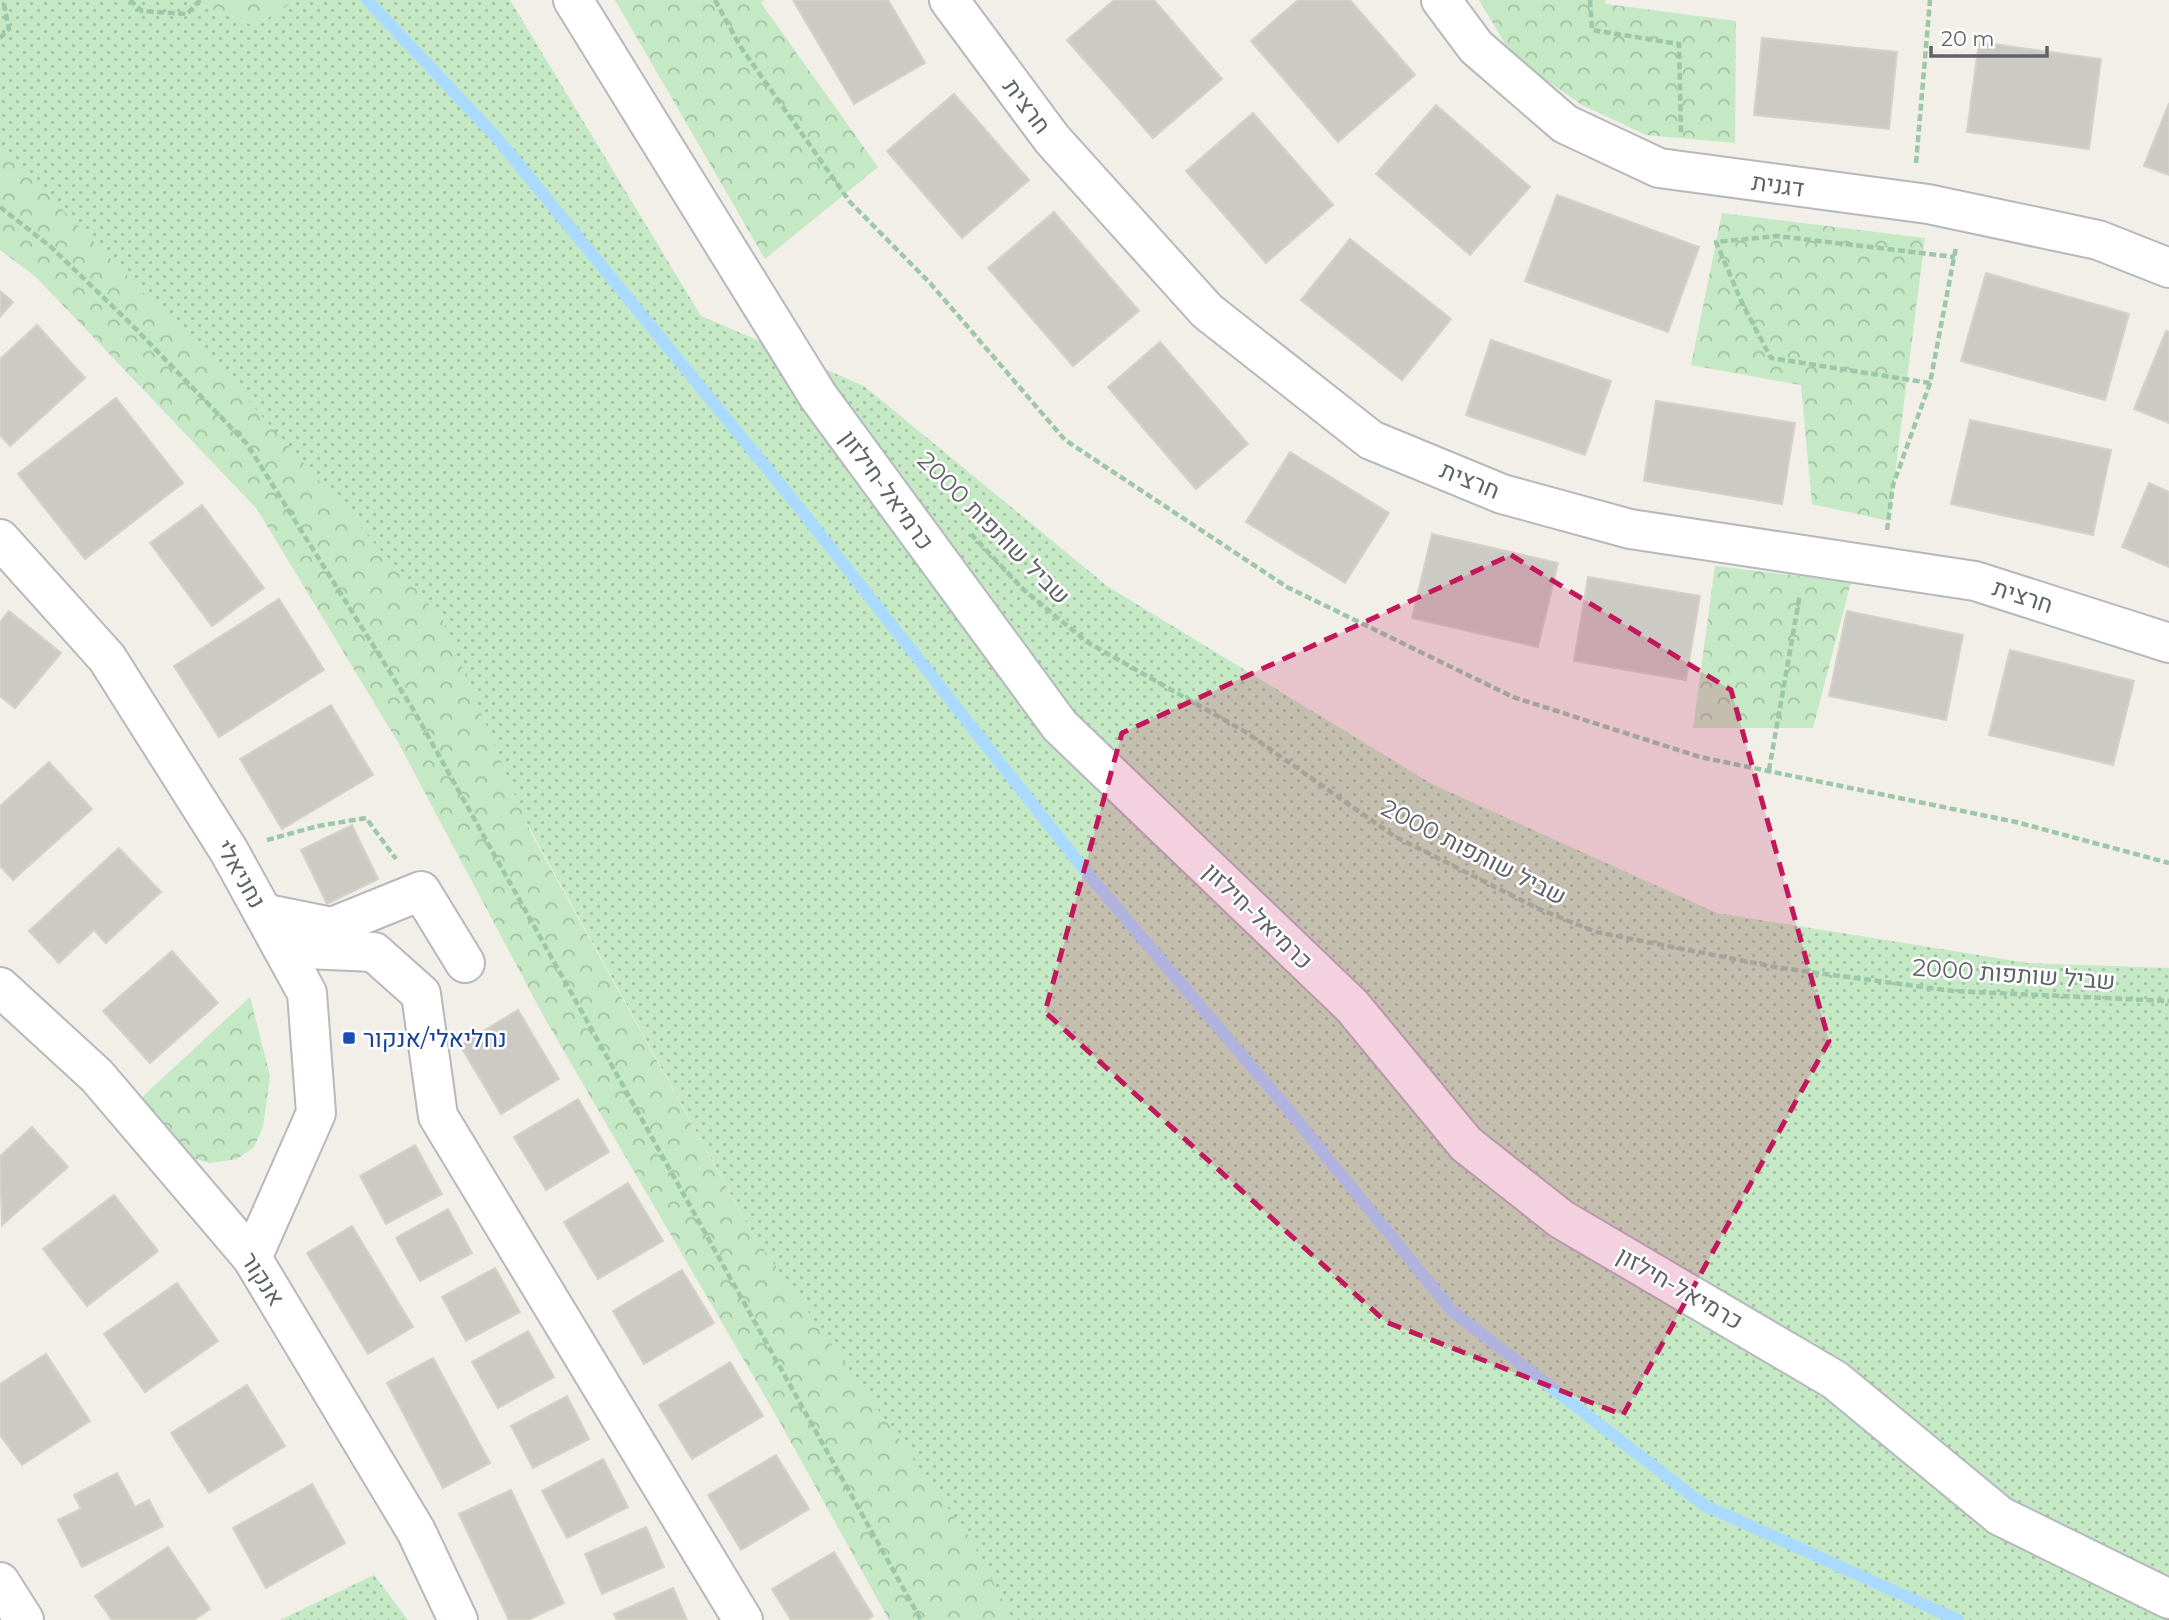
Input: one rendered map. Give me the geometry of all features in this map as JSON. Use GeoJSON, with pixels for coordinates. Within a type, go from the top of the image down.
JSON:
{"type":"FeatureCollection","features":[{"type":"Feature","properties":{"kind":"street","name":"כרמיאל-חילזון"},"geometry":{"type":"LineString","coordinates":[[573,0],[818,396],[1060,726],[1352,1006],[1466,1144],[1561,1219],[1835,1380],[2000,1516],[2169,1599]]}},
{"type":"Feature","properties":{"kind":"street","name":"חרצית"},"geometry":{"type":"LineString","coordinates":[[949,0],[1052,139],[1207,311],[1371,440],[1502,494],[1617,525],[1975,581],[2169,643]]}},
{"type":"Feature","properties":{"kind":"street","name":"דגנית"},"geometry":{"type":"LineString","coordinates":[[1441,0],[1476,47],[1566,124],[1659,168],[1963,212],[2098,240],[2169,268]]}},
{"type":"Feature","properties":{"kind":"street","name":"נחניאלי"},"geometry":{"type":"LineString","coordinates":[[0,539],[107,659],[229,851],[307,993],[316,1113],[252,1258]]}},
{"type":"Feature","properties":{"kind":"street"},"geometry":{"type":"LineString","coordinates":[[263,913],[332,927],[421,891],[465,963]]}},
{"type":"Feature","properties":{"kind":"street"},"geometry":{"type":"LineString","coordinates":[[283,948],[374,952],[421,994],[438,1116],[743,1620]]}},
{"type":"Feature","properties":{"kind":"street","name":"אנקור"},"geometry":{"type":"LineString","coordinates":[[0,986],[97,1076],[252,1258],[416,1531],[458,1620]]}},
{"type":"Feature","properties":{"kind":"street"},"geometry":{"type":"LineString","coordinates":[[0,1582],[24,1620]]}},
{"type":"Feature","properties":{"kind":"path"},"geometry":{"type":"LineString","coordinates":[[0,38],[9,29],[3,0]]}},
{"type":"Feature","properties":{"kind":"path"},"geometry":{"type":"LineString","coordinates":[[130,0],[142,11],[187,14],[200,0]]}},
{"type":"Feature","properties":{"kind":"path"},"geometry":{"type":"LineString","coordinates":[[715,0],[740,46],[850,202],[930,284],[1065,440],[1287,587],[1513,697],[1700,757],[2017,822],[2169,863]]}},
{"type":"Feature","properties":{"kind":"path"},"geometry":{"type":"LineString","coordinates":[[1590,0],[1592,30],[1679,44],[1682,171]]}},
{"type":"Feature","properties":{"kind":"path"},"geometry":{"type":"LineString","coordinates":[[1913,203],[1930,0]]}},
{"type":"Feature","properties":{"kind":"path"},"geometry":{"type":"LineString","coordinates":[[0,206],[51,247],[247,444],[413,709],[921,1620]]}},
{"type":"Feature","properties":{"kind":"path"},"geometry":{"type":"LineString","coordinates":[[1883,567],[1894,485],[1930,383],[1963,212]]}},
{"type":"Feature","properties":{"kind":"path"},"geometry":{"type":"LineString","coordinates":[[1930,383],[1771,358],[1743,305],[1716,242],[1777,236],[1955,257]]}},
{"type":"Feature","properties":{"kind":"path","name":"שביל שותפות 2000"},"geometry":{"type":"LineString","coordinates":[[967,529],[1024,590],[1087,642],[1244,731],[1394,836],[1539,909],[1596,932],[1780,968],[1953,991],[2169,1001]]}},
{"type":"Feature","properties":{"kind":"path"},"geometry":{"type":"LineString","coordinates":[[1769,770],[1807,556]]}},
{"type":"Feature","properties":{"kind":"path"},"geometry":{"type":"LineString","coordinates":[[229,851],[318,826],[366,818],[421,891]]}},
{"type":"Feature","properties":{"kind":"highlighted area"},"geometry":{"type":"Polygon","coordinates":[[[1511,555],[1731,690],[1829,1041],[1623,1415],[1386,1322],[1045,1012],[1122,733],[1511,555]]]}},
{"type":"Feature","properties":{"kind":"green space"},"geometry":{"type":"Polygon","coordinates":[[[0,0],[190,0],[255,26],[296,0],[510,0],[701,316],[864,386],[1107,586],[1432,784],[1717,913],[2028,963],[2169,968],[2169,1620],[965,1620],[408,607],[0,165],[0,0]]]}},
{"type":"Feature","properties":{"kind":"green space"},"geometry":{"type":"Polygon","coordinates":[[[190,0],[296,0],[255,26],[190,0]]]}},
{"type":"Feature","properties":{"kind":"green space"},"geometry":{"type":"Polygon","coordinates":[[[615,0],[765,0],[761,3],[878,167],[765,259],[615,0]]]}},
{"type":"Feature","properties":{"kind":"green space"},"geometry":{"type":"Polygon","coordinates":[[[1479,0],[1605,0],[1606,4],[1736,21],[1735,143],[1646,135],[1582,105],[1513,57],[1479,0]]]}},
{"type":"Feature","properties":{"kind":"green space"},"geometry":{"type":"Polygon","coordinates":[[[0,146],[238,389],[442,619],[530,831],[752,1233],[971,1540],[1013,1620],[889,1620],[777,1417],[544,1017],[399,744],[257,509],[36,277],[0,250],[0,146]]]}},
{"type":"Feature","properties":{"kind":"green space"},"geometry":{"type":"Polygon","coordinates":[[[1722,213],[1925,238],[1889,521],[1812,504],[1801,385],[1691,365],[1722,213]]]}},
{"type":"Feature","properties":{"kind":"green space"},"geometry":{"type":"Polygon","coordinates":[[[1715,566],[1851,582],[1813,728],[1693,728],[1715,566]]]}},
{"type":"Feature","properties":{"kind":"green space"},"geometry":{"type":"Polygon","coordinates":[[[250,997],[270,1076],[263,1127],[254,1147],[237,1159],[210,1163],[192,1158],[141,1098],[250,997]]]}},
{"type":"Feature","properties":{"kind":"green space"},"geometry":{"type":"Polygon","coordinates":[[[374,1575],[408,1620],[280,1620],[374,1575]]]}},
{"type":"Feature","properties":{"kind":"building"},"geometry":{"type":"Polygon","coordinates":[[[793,0],[888,0],[925,63],[854,104],[793,0]]]}},
{"type":"Feature","properties":{"kind":"building"},"geometry":{"type":"Polygon","coordinates":[[[1114,0],[1154,0],[1222,79],[1153,138],[1067,40],[1114,0]]]}},
{"type":"Feature","properties":{"kind":"building"},"geometry":{"type":"Polygon","coordinates":[[[1298,0],[1350,0],[1415,75],[1338,142],[1251,41],[1298,0]]]}},
{"type":"Feature","properties":{"kind":"building"},"geometry":{"type":"Polygon","coordinates":[[[1762,38],[1897,52],[1889,129],[1754,115],[1762,38]]]}},
{"type":"Feature","properties":{"kind":"building"},"geometry":{"type":"Polygon","coordinates":[[[1979,42],[2101,59],[2089,149],[1967,132],[1979,42]]]}},
{"type":"Feature","properties":{"kind":"building"},"geometry":{"type":"Polygon","coordinates":[[[954,94],[1029,180],[962,238],[887,151],[954,94]]]}},
{"type":"Feature","properties":{"kind":"building"},"geometry":{"type":"Polygon","coordinates":[[[2169,103],[2169,175],[2144,166],[2169,103]]]}},
{"type":"Feature","properties":{"kind":"building"},"geometry":{"type":"Polygon","coordinates":[[[1436,105],[1530,187],[1470,255],[1376,174],[1436,105]]]}},
{"type":"Feature","properties":{"kind":"building"},"geometry":{"type":"Polygon","coordinates":[[[1253,113],[1333,205],[1266,263],[1186,171],[1253,113]]]}},
{"type":"Feature","properties":{"kind":"building"},"geometry":{"type":"Polygon","coordinates":[[[1557,195],[1699,247],[1668,332],[1525,281],[1557,195]]]}},
{"type":"Feature","properties":{"kind":"building"},"geometry":{"type":"Polygon","coordinates":[[[1054,212],[1139,311],[1073,366],[988,268],[1054,212]]]}},
{"type":"Feature","properties":{"kind":"building"},"geometry":{"type":"Polygon","coordinates":[[[1350,239],[1451,319],[1402,380],[1301,300],[1350,239]]]}},
{"type":"Feature","properties":{"kind":"building"},"geometry":{"type":"Polygon","coordinates":[[[1986,273],[2129,314],[2105,400],[1961,361],[1986,273]]]}},
{"type":"Feature","properties":{"kind":"building"},"geometry":{"type":"Polygon","coordinates":[[[0,291],[13,302],[0,317],[0,291]]]}},
{"type":"Feature","properties":{"kind":"building"},"geometry":{"type":"Polygon","coordinates":[[[37,325],[85,378],[10,446],[0,435],[0,359],[37,325]]]}},
{"type":"Feature","properties":{"kind":"building"},"geometry":{"type":"Polygon","coordinates":[[[2166,331],[2169,332],[2169,423],[2134,409],[2166,331]]]}},
{"type":"Feature","properties":{"kind":"building"},"geometry":{"type":"Polygon","coordinates":[[[1491,340],[1611,381],[1585,455],[1466,415],[1491,340]]]}},
{"type":"Feature","properties":{"kind":"building"},"geometry":{"type":"Polygon","coordinates":[[[1160,342],[1248,444],[1196,489],[1108,387],[1160,342]]]}},
{"type":"Feature","properties":{"kind":"building"},"geometry":{"type":"Polygon","coordinates":[[[116,398],[183,483],[85,559],[18,474],[116,398]]]}},
{"type":"Feature","properties":{"kind":"building"},"geometry":{"type":"Polygon","coordinates":[[[1656,401],[1795,423],[1782,504],[1644,481],[1656,401]]]}},
{"type":"Feature","properties":{"kind":"building"},"geometry":{"type":"Polygon","coordinates":[[[1970,420],[2111,450],[2093,535],[1951,504],[1970,420]]]}},
{"type":"Feature","properties":{"kind":"building"},"geometry":{"type":"Polygon","coordinates":[[[1290,452],[1389,513],[1345,583],[1246,522],[1290,452]]]}},
{"type":"Feature","properties":{"kind":"building"},"geometry":{"type":"Polygon","coordinates":[[[2149,483],[2169,492],[2169,567],[2122,547],[2149,483]]]}},
{"type":"Feature","properties":{"kind":"building"},"geometry":{"type":"Polygon","coordinates":[[[202,505],[264,588],[212,626],[150,543],[202,505]]]}},
{"type":"Feature","properties":{"kind":"building"},"geometry":{"type":"Polygon","coordinates":[[[1432,534],[1558,563],[1538,647],[1412,618],[1432,534]]]}},
{"type":"Feature","properties":{"kind":"building"},"geometry":{"type":"Polygon","coordinates":[[[1588,577],[1700,596],[1686,680],[1574,661],[1588,577]]]}},
{"type":"Feature","properties":{"kind":"building"},"geometry":{"type":"Polygon","coordinates":[[[279,599],[324,670],[219,737],[174,666],[279,599]]]}},
{"type":"Feature","properties":{"kind":"building"},"geometry":{"type":"Polygon","coordinates":[[[9,611],[61,653],[15,708],[0,696],[0,622],[9,611]]]}},
{"type":"Feature","properties":{"kind":"building"},"geometry":{"type":"Polygon","coordinates":[[[1847,611],[1963,635],[1946,720],[1829,696],[1847,611]]]}},
{"type":"Feature","properties":{"kind":"building"},"geometry":{"type":"Polygon","coordinates":[[[2010,650],[2134,681],[2113,765],[1989,735],[2010,650]]]}},
{"type":"Feature","properties":{"kind":"building"},"geometry":{"type":"Polygon","coordinates":[[[331,705],[373,775],[282,829],[240,759],[331,705]]]}},
{"type":"Feature","properties":{"kind":"building"},"geometry":{"type":"Polygon","coordinates":[[[49,762],[92,809],[13,880],[0,866],[0,806],[49,762]]]}},
{"type":"Feature","properties":{"kind":"building"},"geometry":{"type":"Polygon","coordinates":[[[352,825],[378,879],[327,904],[301,850],[352,825]]]}},
{"type":"Feature","properties":{"kind":"building"},"geometry":{"type":"Polygon","coordinates":[[[119,848],[161,892],[106,943],[94,930],[59,963],[29,931],[119,848]]]}},
{"type":"Feature","properties":{"kind":"building"},"geometry":{"type":"Polygon","coordinates":[[[172,951],[218,1003],[150,1063],[103,1011],[172,951]]]}},
{"type":"Feature","properties":{"kind":"building"},"geometry":{"type":"Polygon","coordinates":[[[518,1010],[559,1079],[501,1114],[460,1045],[518,1010]]]}},
{"type":"Feature","properties":{"kind":"building"},"geometry":{"type":"Polygon","coordinates":[[[578,1099],[609,1152],[546,1190],[514,1137],[578,1099]]]}},
{"type":"Feature","properties":{"kind":"building"},"geometry":{"type":"Polygon","coordinates":[[[32,1127],[68,1167],[2,1225],[0,1156],[32,1127]]]}},
{"type":"Feature","properties":{"kind":"building"},"geometry":{"type":"Polygon","coordinates":[[[415,1145],[442,1194],[386,1224],[360,1176],[415,1145]]]}},
{"type":"Feature","properties":{"kind":"building"},"geometry":{"type":"Polygon","coordinates":[[[628,1183],[663,1241],[598,1279],[564,1222],[628,1183]]]}},
{"type":"Feature","properties":{"kind":"building"},"geometry":{"type":"Polygon","coordinates":[[[114,1195],[158,1251],[87,1306],[43,1249],[114,1195]]]}},
{"type":"Feature","properties":{"kind":"building"},"geometry":{"type":"Polygon","coordinates":[[[448,1209],[472,1253],[420,1281],[396,1238],[448,1209]]]}},
{"type":"Feature","properties":{"kind":"building"},"geometry":{"type":"Polygon","coordinates":[[[352,1226],[413,1327],[368,1354],[307,1253],[352,1226]]]}},
{"type":"Feature","properties":{"kind":"building"},"geometry":{"type":"Polygon","coordinates":[[[495,1268],[520,1312],[466,1341],[442,1297],[495,1268]]]}},
{"type":"Feature","properties":{"kind":"building"},"geometry":{"type":"Polygon","coordinates":[[[682,1270],[714,1323],[644,1364],[613,1311],[682,1270]]]}},
{"type":"Feature","properties":{"kind":"building"},"geometry":{"type":"Polygon","coordinates":[[[177,1283],[218,1341],[145,1392],[104,1334],[177,1283]]]}},
{"type":"Feature","properties":{"kind":"building"},"geometry":{"type":"Polygon","coordinates":[[[528,1331],[554,1377],[498,1408],[472,1362],[528,1331]]]}},
{"type":"Feature","properties":{"kind":"building"},"geometry":{"type":"Polygon","coordinates":[[[46,1354],[90,1421],[22,1465],[0,1435],[0,1384],[46,1354]]]}},
{"type":"Feature","properties":{"kind":"building"},"geometry":{"type":"Polygon","coordinates":[[[433,1358],[490,1463],[443,1488],[387,1383],[433,1358]]]}},
{"type":"Feature","properties":{"kind":"building"},"geometry":{"type":"Polygon","coordinates":[[[730,1362],[763,1416],[692,1459],[659,1405],[730,1362]]]}},
{"type":"Feature","properties":{"kind":"building"},"geometry":{"type":"Polygon","coordinates":[[[247,1385],[285,1446],[209,1493],[171,1433],[247,1385]]]}},
{"type":"Feature","properties":{"kind":"building"},"geometry":{"type":"Polygon","coordinates":[[[567,1396],[589,1439],[533,1468],[511,1426],[567,1396]]]}},
{"type":"Feature","properties":{"kind":"building"},"geometry":{"type":"Polygon","coordinates":[[[776,1455],[809,1509],[741,1550],[708,1495],[776,1455]]]}},
{"type":"Feature","properties":{"kind":"building"},"geometry":{"type":"Polygon","coordinates":[[[603,1459],[628,1507],[567,1538],[542,1491],[603,1459]]]}},
{"type":"Feature","properties":{"kind":"building"},"geometry":{"type":"Polygon","coordinates":[[[117,1473],[135,1507],[149,1500],[163,1526],[82,1567],[58,1520],[81,1509],[74,1495],[117,1473]]]}},
{"type":"Feature","properties":{"kind":"building"},"geometry":{"type":"Polygon","coordinates":[[[312,1484],[345,1543],[266,1588],[233,1528],[312,1484]]]}},
{"type":"Feature","properties":{"kind":"building"},"geometry":{"type":"Polygon","coordinates":[[[511,1490],[564,1603],[528,1620],[509,1620],[459,1514],[511,1490]]]}},
{"type":"Feature","properties":{"kind":"building"},"geometry":{"type":"Polygon","coordinates":[[[646,1527],[664,1567],[602,1594],[585,1554],[646,1527]]]}},
{"type":"Feature","properties":{"kind":"building"},"geometry":{"type":"Polygon","coordinates":[[[168,1547],[210,1609],[194,1620],[112,1620],[95,1596],[168,1547]]]}},
{"type":"Feature","properties":{"kind":"building"},"geometry":{"type":"Polygon","coordinates":[[[834,1552],[873,1616],[867,1620],[791,1620],[772,1589],[834,1552]]]}},
{"type":"Feature","properties":{"kind":"building"},"geometry":{"type":"Polygon","coordinates":[[[673,1588],[687,1620],[617,1620],[614,1614],[673,1588]]]}},
{"type":"Feature","properties":{"kind":"waterway"},"geometry":{"type":"LineString","coordinates":[[367,0],[497,138],[805,515],[1086,872],[1286,1107],[1452,1311],[1704,1505],[1958,1620]]}},
{"type":"Feature","properties":{"kind":"place","name":"נחליאלי/אנקור"},"geometry":{"type":"Point","coordinates":[349,1038]}}]}
